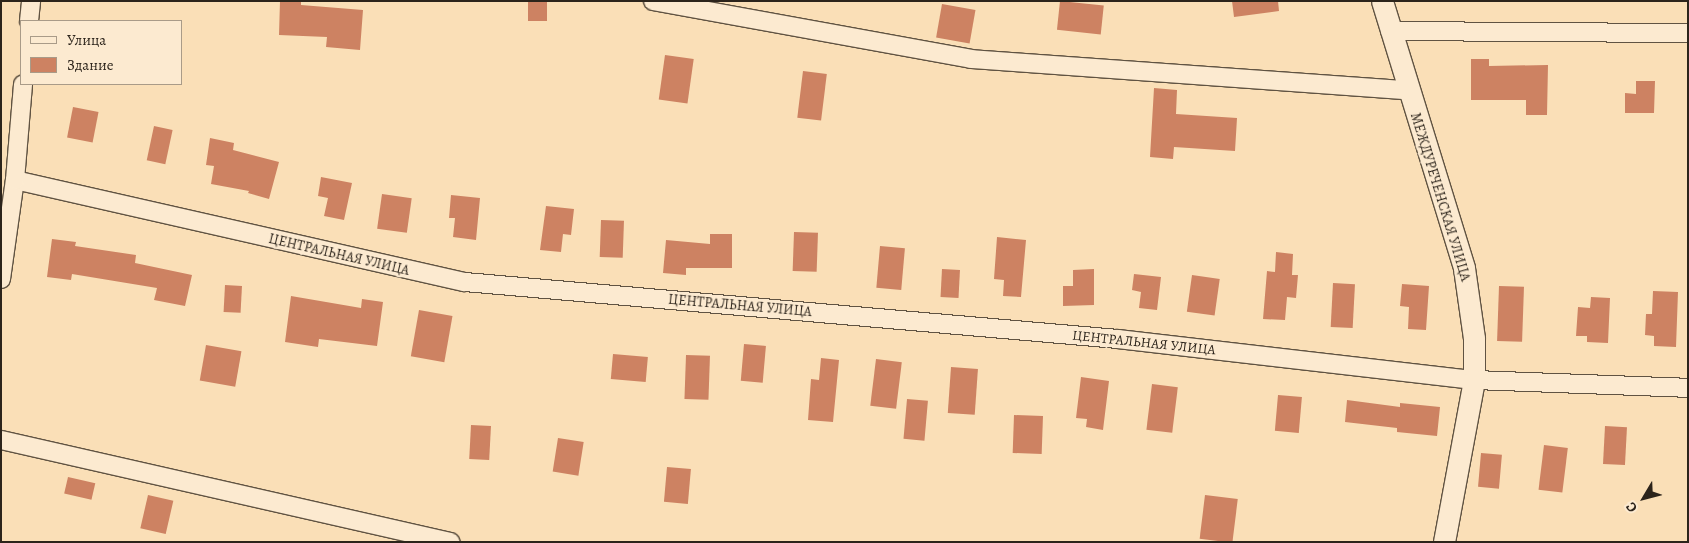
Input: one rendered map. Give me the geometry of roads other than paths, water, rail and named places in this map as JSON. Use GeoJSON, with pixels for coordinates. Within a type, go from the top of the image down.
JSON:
{"type":"FeatureCollection","features":[{"type":"Feature","properties":{"kind":"street"},"geometry":{"type":"LineString","coordinates":[[29,20],[30,1]]}},
{"type":"Feature","properties":{"kind":"street"},"geometry":{"type":"LineString","coordinates":[[653,1],[971,59],[1408,90]]}},
{"type":"Feature","properties":{"kind":"street","name":"МЕЖДУРЕЧЕНСКАЯ УЛИЦА"},"geometry":{"type":"LineString","coordinates":[[1382,1],[1464,268],[1474,338],[1474,380],[1444,542]]}},
{"type":"Feature","properties":{"kind":"street"},"geometry":{"type":"LineString","coordinates":[[1390,31],[1688,33]]}},
{"type":"Feature","properties":{"kind":"street"},"geometry":{"type":"LineString","coordinates":[[1,279],[15,180],[23,85]]}},
{"type":"Feature","properties":{"kind":"street","name":"ЦЕНТРАЛЬНАЯ УЛИЦА"},"geometry":{"type":"LineString","coordinates":[[15,180],[376,264],[465,282],[1118,339],[1474,380],[1688,388]]}},
{"type":"Feature","properties":{"kind":"street"},"geometry":{"type":"LineString","coordinates":[[1,440],[451,542]]}}]}
